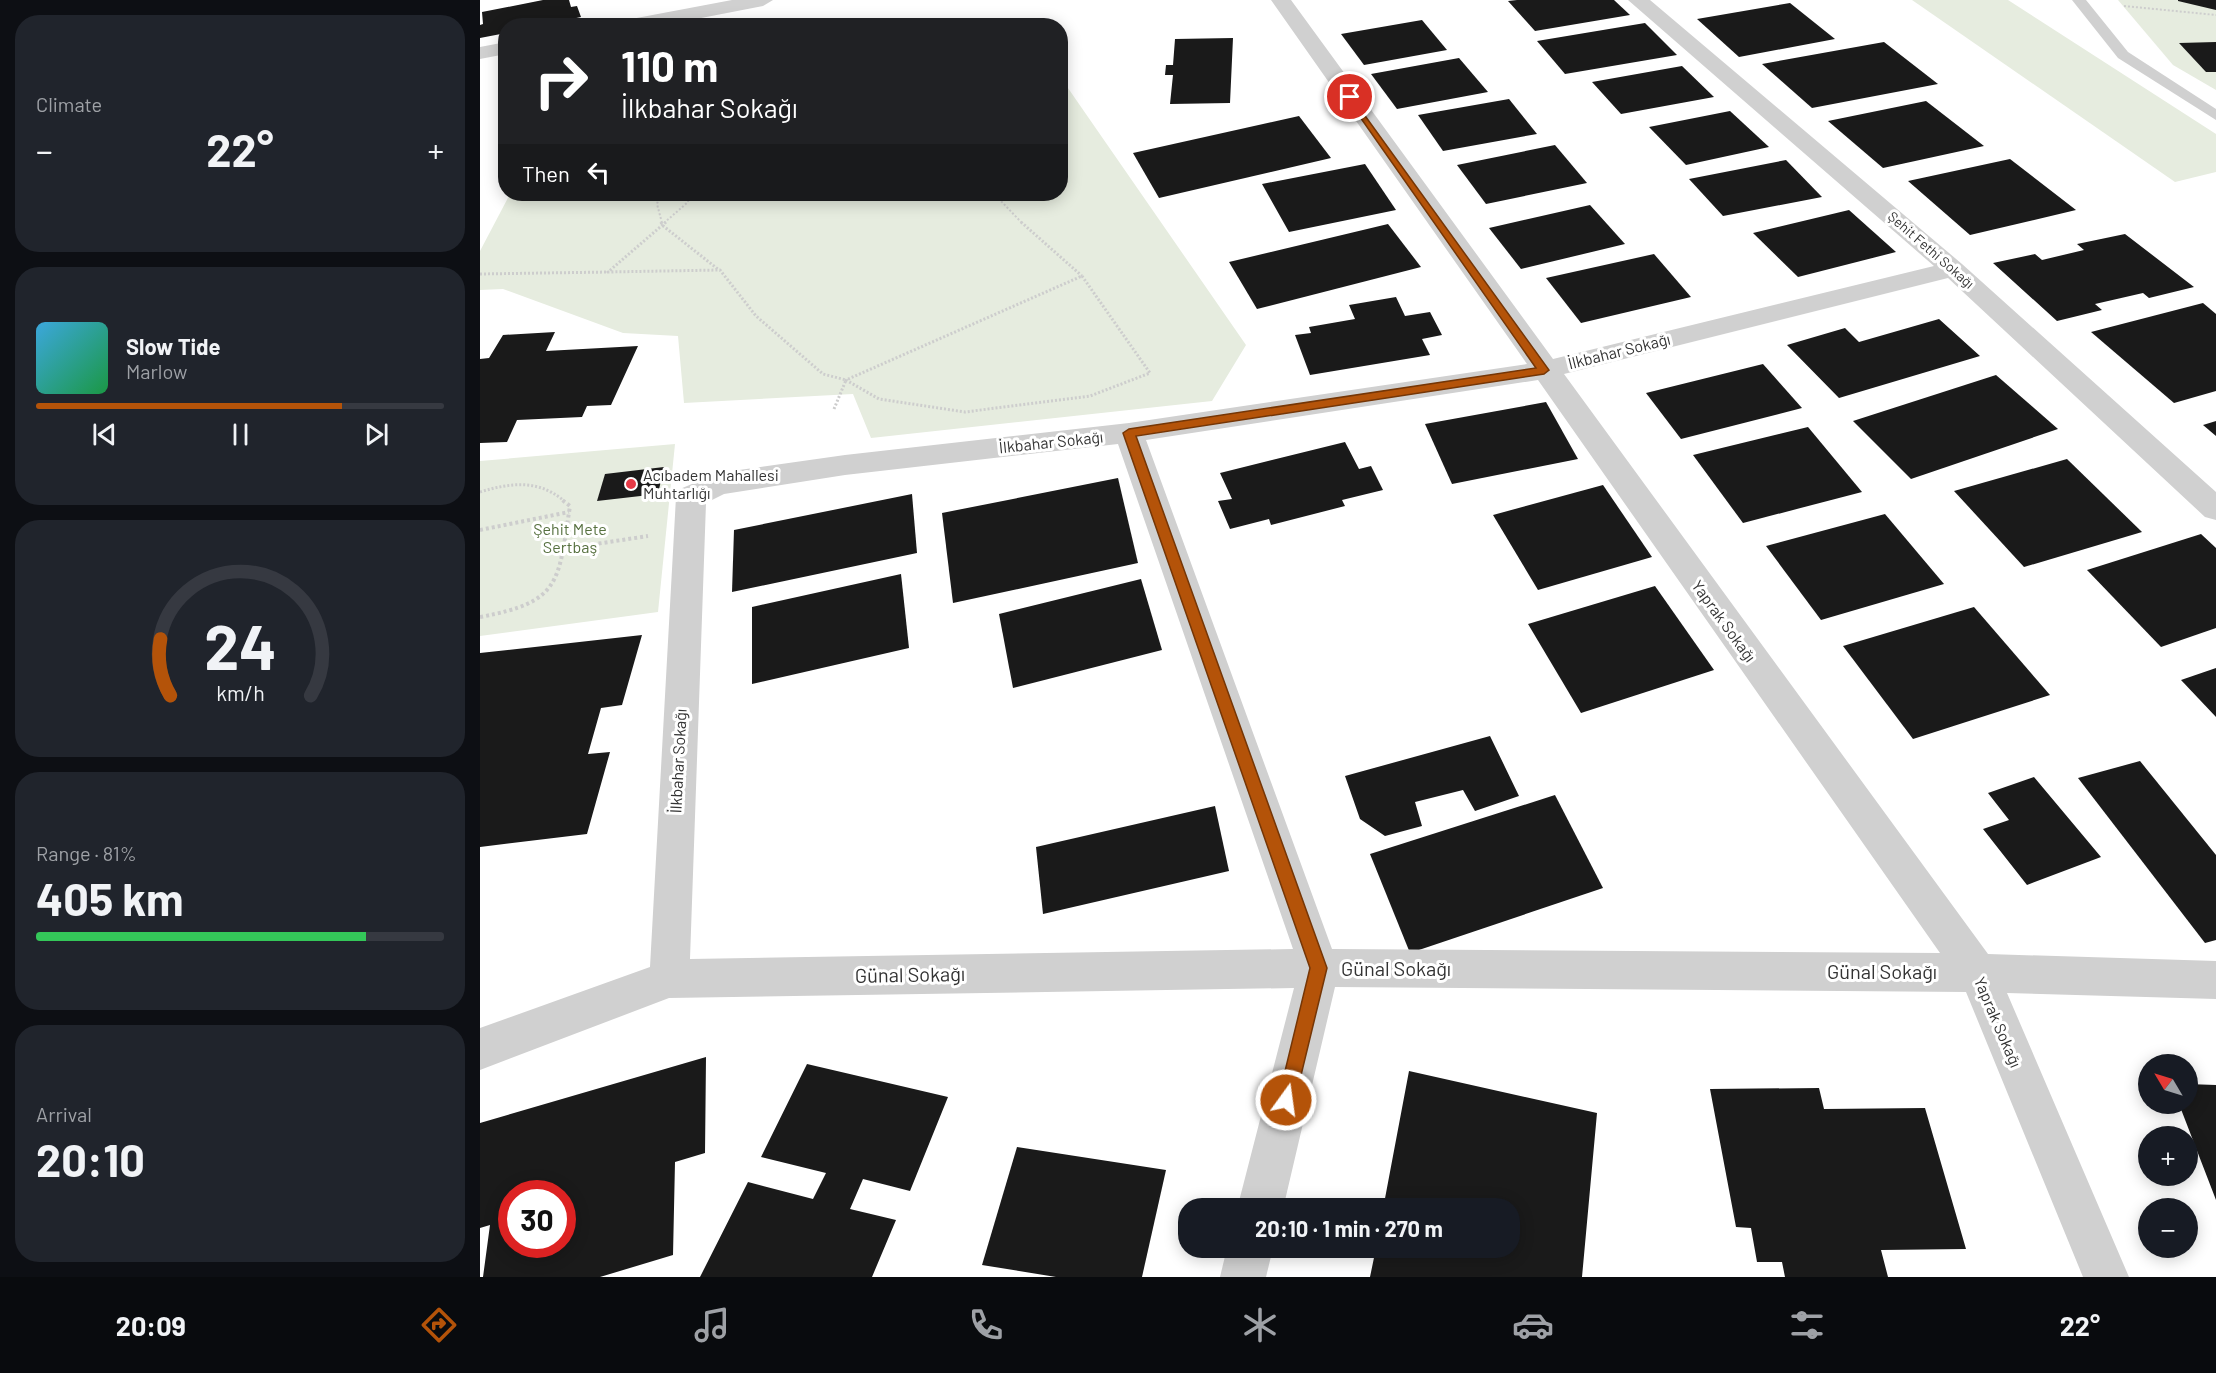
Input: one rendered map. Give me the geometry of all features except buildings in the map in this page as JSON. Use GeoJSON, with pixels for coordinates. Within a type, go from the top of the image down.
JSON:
{"type":"FeatureCollection","features":[{"type":"Feature","properties":{"kind":"street"},"geometry":{"type":"LineString","coordinates":[[634,18],[763,0]]}},
{"type":"Feature","properties":{"kind":"street","name":"Yaprak Sokağı"},"geometry":{"type":"LineString","coordinates":[[1281,0],[1978,973],[2106,1277]]}},
{"type":"Feature","properties":{"kind":"street","name":"Şehit Fethi Sokağı"},"geometry":{"type":"LineString","coordinates":[[1638,0],[1953,269],[2216,509]]}},
{"type":"Feature","properties":{"kind":"street"},"geometry":{"type":"LineString","coordinates":[[480,53],[498,50]]}},
{"type":"Feature","properties":{"kind":"street","name":"İlkbahar Sokağı"},"geometry":{"type":"LineString","coordinates":[[669,979],[691,497],[718,484],[845,465],[1129,433],[1544,370],[1953,269]]}},
{"type":"Feature","properties":{"kind":"street"},"geometry":{"type":"LineString","coordinates":[[1129,433],[1319,968],[1263,1198]]}},
{"type":"Feature","properties":{"kind":"street","name":"Günal Sokağı"},"geometry":{"type":"LineString","coordinates":[[480,1049],[669,979],[1319,968],[1978,973],[2216,980]]}},
{"type":"Feature","properties":{"kind":"street"},"geometry":{"type":"LineString","coordinates":[[1243,1277],[1248,1258]]}},
{"type":"Feature","properties":{"kind":"lane"},"geometry":{"type":"LineString","coordinates":[[2079,1],[2123,55],[2216,116]]}},
{"type":"Feature","properties":{"kind":"path"},"geometry":{"type":"LineString","coordinates":[[2079,1],[2216,15]]}},
{"type":"Feature","properties":{"kind":"path"},"geometry":{"type":"LineString","coordinates":[[658,201],[662,225],[720,270],[756,316],[824,374],[846,380],[879,399],[965,412],[1090,396],[1150,373],[1082,276],[1032,233],[1001,201]]}},
{"type":"Feature","properties":{"kind":"path"},"geometry":{"type":"LineString","coordinates":[[608,272],[688,201]]}},
{"type":"Feature","properties":{"kind":"path"},"geometry":{"type":"LineString","coordinates":[[480,274],[720,270]]}},
{"type":"Feature","properties":{"kind":"path"},"geometry":{"type":"LineString","coordinates":[[834,409],[846,380],[1082,276]]}},
{"type":"Feature","properties":{"kind":"path"},"geometry":{"type":"LineString","coordinates":[[480,492],[507,483],[530,484],[558,495],[570,506],[563,549],[552,582],[543,598],[528,606],[480,617]]}},
{"type":"Feature","properties":{"kind":"path"},"geometry":{"type":"LineString","coordinates":[[480,530],[569,512]]}},
{"type":"Feature","properties":{"kind":"path"},"geometry":{"type":"LineString","coordinates":[[563,549],[689,529]]}},
{"type":"Feature","properties":{"kind":"green space"},"geometry":{"type":"Polygon","coordinates":[[[1912,0],[2008,0],[2216,134],[2216,172],[2175,182],[1912,0]]]}},
{"type":"Feature","properties":{"kind":"green space"},"geometry":{"type":"Polygon","coordinates":[[[2118,0],[2216,0],[2216,90],[2173,65],[2118,0]]]}},
{"type":"Feature","properties":{"kind":"green space"},"geometry":{"type":"Polygon","coordinates":[[[1068,88],[1246,345],[1212,401],[871,438],[853,394],[684,403],[678,336],[623,333],[503,289],[480,290],[480,251],[506,201],[1068,201],[1068,88]]]}},
{"type":"Feature","properties":{"kind":"green space","name":"Şehit Mete Sertbaş"},"geometry":{"type":"Polygon","coordinates":[[[675,444],[658,612],[480,636],[480,461],[675,444]]]}},
{"type":"Feature","properties":{"kind":"place","name":"Acıbadem Mahallesi Muhtarlığı"},"geometry":{"type":"Point","coordinates":[631,484]}},
{"type":"Feature","properties":{"kind":"route"},"geometry":{"type":"LineString","coordinates":[[1286,1100],[1319,968],[1129,433],[1544,370],[1350,97]]}}]}
